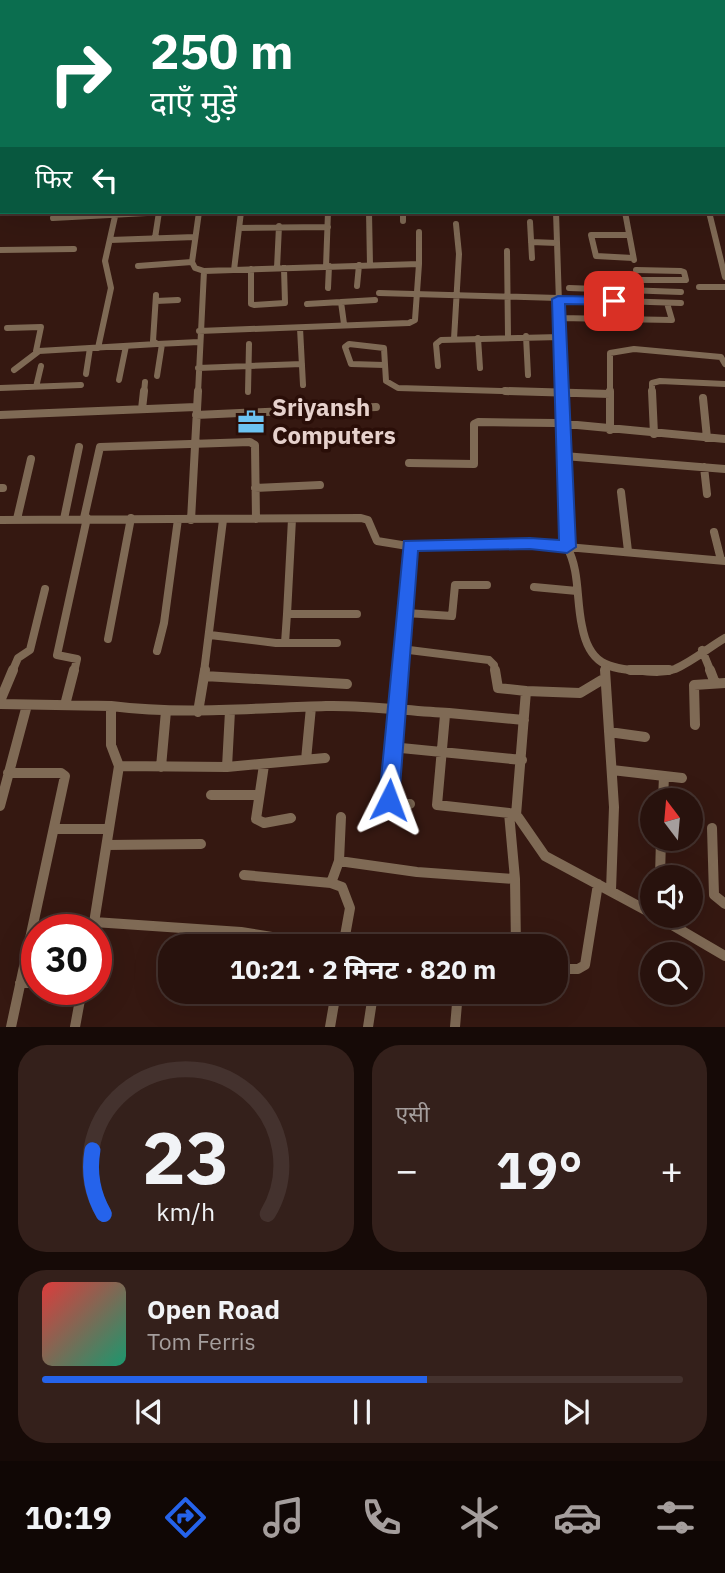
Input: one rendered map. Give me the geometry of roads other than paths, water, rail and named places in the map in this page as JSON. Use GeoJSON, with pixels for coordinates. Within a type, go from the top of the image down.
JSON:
{"type":"FeatureCollection","features":[{"type":"Feature","properties":{"kind":"street"},"geometry":{"type":"LineString","coordinates":[[54,218],[72,214]]}},
{"type":"Feature","properties":{"kind":"street"},"geometry":{"type":"LineString","coordinates":[[86,374],[111,288],[105,261],[116,214]]}},
{"type":"Feature","properties":{"kind":"street"},"geometry":{"type":"LineString","coordinates":[[155,238],[162,214]]}},
{"type":"Feature","properties":{"kind":"street"},"geometry":{"type":"LineString","coordinates":[[199,214],[192,262],[195,268],[204,271],[419,264]]}},
{"type":"Feature","properties":{"kind":"street"},"geometry":{"type":"LineString","coordinates":[[234,270],[241,214]]}},
{"type":"Feature","properties":{"kind":"street"},"geometry":{"type":"LineString","coordinates":[[328,214],[328,288]]}},
{"type":"Feature","properties":{"kind":"street"},"geometry":{"type":"LineString","coordinates":[[369,214],[370,265]]}},
{"type":"Feature","properties":{"kind":"street"},"geometry":{"type":"LineString","coordinates":[[403,214],[403,221]]}},
{"type":"Feature","properties":{"kind":"street"},"geometry":{"type":"LineString","coordinates":[[556,214],[567,547],[577,563],[577,591],[582,629],[605,673],[614,807],[611,890]]}},
{"type":"Feature","properties":{"kind":"street"},"geometry":{"type":"LineString","coordinates":[[625,214],[642,302]]}},
{"type":"Feature","properties":{"kind":"street"},"geometry":{"type":"LineString","coordinates":[[709,214],[725,277]]}},
{"type":"Feature","properties":{"kind":"street"},"geometry":{"type":"LineString","coordinates":[[530,222],[532,258]]}},
{"type":"Feature","properties":{"kind":"street"},"geometry":{"type":"LineString","coordinates":[[454,339],[459,254],[456,224]]}},
{"type":"Feature","properties":{"kind":"street"},"geometry":{"type":"LineString","coordinates":[[251,269],[251,304],[285,303],[279,226]]}},
{"type":"Feature","properties":{"kind":"street"},"geometry":{"type":"LineString","coordinates":[[239,228],[328,227]]}},
{"type":"Feature","properties":{"kind":"street"},"geometry":{"type":"LineString","coordinates":[[199,331],[410,323],[415,320],[419,232]]}},
{"type":"Feature","properties":{"kind":"street"},"geometry":{"type":"LineString","coordinates":[[629,235],[591,235],[596,256],[633,258]]}},
{"type":"Feature","properties":{"kind":"street"},"geometry":{"type":"LineString","coordinates":[[110,240],[195,237]]}},
{"type":"Feature","properties":{"kind":"street"},"geometry":{"type":"LineString","coordinates":[[531,242],[557,243]]}},
{"type":"Feature","properties":{"kind":"street"},"geometry":{"type":"LineString","coordinates":[[0,250],[74,249]]}},
{"type":"Feature","properties":{"kind":"street"},"geometry":{"type":"LineString","coordinates":[[507,251],[508,336]]}},
{"type":"Feature","properties":{"kind":"street"},"geometry":{"type":"LineString","coordinates":[[138,266],[192,262]]}},
{"type":"Feature","properties":{"kind":"street"},"geometry":{"type":"LineString","coordinates":[[357,285],[359,265]]}},
{"type":"Feature","properties":{"kind":"street"},"geometry":{"type":"LineString","coordinates":[[636,270],[681,271],[684,272],[686,280],[637,280]]}},
{"type":"Feature","properties":{"kind":"street"},"geometry":{"type":"LineString","coordinates":[[191,520],[204,271]]}},
{"type":"Feature","properties":{"kind":"street"},"geometry":{"type":"LineString","coordinates":[[699,287],[725,287]]}},
{"type":"Feature","properties":{"kind":"street"},"geometry":{"type":"LineString","coordinates":[[569,288],[681,292]]}},
{"type":"Feature","properties":{"kind":"street"},"geometry":{"type":"LineString","coordinates":[[307,304],[416,293],[681,303]]}},
{"type":"Feature","properties":{"kind":"street"},"geometry":{"type":"LineString","coordinates":[[159,344],[153,341],[156,298],[178,300]]}},
{"type":"Feature","properties":{"kind":"street"},"geometry":{"type":"LineString","coordinates":[[341,302],[344,324]]}},
{"type":"Feature","properties":{"kind":"street"},"geometry":{"type":"LineString","coordinates":[[559,318],[672,320],[667,303]]}},
{"type":"Feature","properties":{"kind":"street"},"geometry":{"type":"LineString","coordinates":[[7,328],[41,327],[36,351],[14,370]]}},
{"type":"Feature","properties":{"kind":"street"},"geometry":{"type":"LineString","coordinates":[[300,328],[303,385]]}},
{"type":"Feature","properties":{"kind":"street"},"geometry":{"type":"LineString","coordinates":[[438,366],[437,342],[508,336],[560,337]]}},
{"type":"Feature","properties":{"kind":"street"},"geometry":{"type":"LineString","coordinates":[[526,336],[528,375]]}},
{"type":"Feature","properties":{"kind":"street"},"geometry":{"type":"LineString","coordinates":[[478,338],[480,368]]}},
{"type":"Feature","properties":{"kind":"street"},"geometry":{"type":"LineString","coordinates":[[36,351],[199,342]]}},
{"type":"Feature","properties":{"kind":"street"},"geometry":{"type":"LineString","coordinates":[[157,376],[159,344]]}},
{"type":"Feature","properties":{"kind":"street"},"geometry":{"type":"LineString","coordinates":[[248,344],[248,392]]}},
{"type":"Feature","properties":{"kind":"street"},"geometry":{"type":"LineString","coordinates":[[384,365],[351,364],[345,347],[349,344],[382,346],[386,381],[398,388],[610,394]]}},
{"type":"Feature","properties":{"kind":"street"},"geometry":{"type":"LineString","coordinates":[[119,380],[125,346]]}},
{"type":"Feature","properties":{"kind":"street"},"geometry":{"type":"LineString","coordinates":[[610,430],[610,353],[634,349],[721,357],[725,364]]}},
{"type":"Feature","properties":{"kind":"street"},"geometry":{"type":"LineString","coordinates":[[198,368],[302,364]]}},
{"type":"Feature","properties":{"kind":"street"},"geometry":{"type":"LineString","coordinates":[[36,387],[41,366]]}},
{"type":"Feature","properties":{"kind":"street"},"geometry":{"type":"LineString","coordinates":[[654,433],[652,383],[660,381],[725,384]]}},
{"type":"Feature","properties":{"kind":"street"},"geometry":{"type":"LineString","coordinates":[[142,409],[145,382]]}},
{"type":"Feature","properties":{"kind":"street"},"geometry":{"type":"LineString","coordinates":[[0,388],[81,385]]}},
{"type":"Feature","properties":{"kind":"street"},"geometry":{"type":"LineString","coordinates":[[703,398],[707,438]]}},
{"type":"Feature","properties":{"kind":"street"},"geometry":{"type":"LineString","coordinates":[[0,415],[50,415],[142,409],[196,411],[376,407]]}},
{"type":"Feature","properties":{"kind":"street"},"geometry":{"type":"LineString","coordinates":[[409,463],[474,464],[475,422],[526,422],[725,439]]}},
{"type":"Feature","properties":{"kind":"street"},"geometry":{"type":"LineString","coordinates":[[65,705],[77,659],[57,655],[100,447],[253,443],[256,519]]}},
{"type":"Feature","properties":{"kind":"street"},"geometry":{"type":"LineString","coordinates":[[64,519],[79,447]]}},
{"type":"Feature","properties":{"kind":"street"},"geometry":{"type":"LineString","coordinates":[[564,456],[725,469]]}},
{"type":"Feature","properties":{"kind":"street"},"geometry":{"type":"LineString","coordinates":[[17,519],[31,459]]}},
{"type":"Feature","properties":{"kind":"street"},"geometry":{"type":"LineString","coordinates":[[704,467],[707,494]]}},
{"type":"Feature","properties":{"kind":"street"},"geometry":{"type":"LineString","coordinates":[[255,488],[320,485]]}},
{"type":"Feature","properties":{"kind":"street"},"geometry":{"type":"LineString","coordinates":[[621,492],[628,551]]}},
{"type":"Feature","properties":{"kind":"street"},"geometry":{"type":"LineString","coordinates":[[108,639],[131,518]]}},
{"type":"Feature","properties":{"kind":"street"},"geometry":{"type":"LineString","coordinates":[[0,520],[361,518],[368,520],[377,541],[410,545],[530,544],[723,561],[714,533]]}},
{"type":"Feature","properties":{"kind":"street"},"geometry":{"type":"LineString","coordinates":[[157,651],[164,623],[177,519]]}},
{"type":"Feature","properties":{"kind":"street"},"geometry":{"type":"LineString","coordinates":[[285,643],[292,519]]}},
{"type":"Feature","properties":{"kind":"street"},"geometry":{"type":"LineString","coordinates":[[198,712],[223,520]]}},
{"type":"Feature","properties":{"kind":"street"},"geometry":{"type":"LineString","coordinates":[[410,545],[406,613],[391,747],[389,800],[393,804],[410,804]]}},
{"type":"Feature","properties":{"kind":"street"},"geometry":{"type":"LineString","coordinates":[[406,613],[450,616],[453,614],[455,585],[487,585]]}},
{"type":"Feature","properties":{"kind":"street"},"geometry":{"type":"LineString","coordinates":[[534,587],[577,591]]}},
{"type":"Feature","properties":{"kind":"street"},"geometry":{"type":"LineString","coordinates":[[45,589],[30,650],[16,660],[0,702],[198,712],[311,707],[395,709],[524,720]]}},
{"type":"Feature","properties":{"kind":"street"},"geometry":{"type":"LineString","coordinates":[[287,614],[357,614]]}},
{"type":"Feature","properties":{"kind":"street"},"geometry":{"type":"LineString","coordinates":[[210,635],[285,643],[337,643]]}},
{"type":"Feature","properties":{"kind":"street"},"geometry":{"type":"LineString","coordinates":[[401,649],[489,660],[494,665],[497,687],[526,691],[580,692],[605,673],[664,672],[676,668],[725,638]]}},
{"type":"Feature","properties":{"kind":"street"},"geometry":{"type":"LineString","coordinates":[[695,725],[693,688],[697,683],[720,683],[702,650]]}},
{"type":"Feature","properties":{"kind":"street"},"geometry":{"type":"LineString","coordinates":[[204,676],[347,684]]}},
{"type":"Feature","properties":{"kind":"street"},"geometry":{"type":"LineString","coordinates":[[516,934],[513,814],[522,760],[526,691]]}},
{"type":"Feature","properties":{"kind":"street"},"geometry":{"type":"LineString","coordinates":[[0,806],[27,705]]}},
{"type":"Feature","properties":{"kind":"street"},"geometry":{"type":"LineString","coordinates":[[96,914],[120,766],[111,745],[111,706]]}},
{"type":"Feature","properties":{"kind":"street"},"geometry":{"type":"LineString","coordinates":[[306,760],[311,707]]}},
{"type":"Feature","properties":{"kind":"street"},"geometry":{"type":"LineString","coordinates":[[161,767],[166,711]]}},
{"type":"Feature","properties":{"kind":"street"},"geometry":{"type":"LineString","coordinates":[[227,767],[230,711]]}},
{"type":"Feature","properties":{"kind":"street"},"geometry":{"type":"LineString","coordinates":[[449,713],[443,719],[437,805],[513,814],[545,856],[640,906]]}},
{"type":"Feature","properties":{"kind":"street"},"geometry":{"type":"LineString","coordinates":[[609,732],[645,737]]}},
{"type":"Feature","properties":{"kind":"street"},"geometry":{"type":"LineString","coordinates":[[391,747],[522,760]]}},
{"type":"Feature","properties":{"kind":"street"},"geometry":{"type":"LineString","coordinates":[[120,766],[227,767],[325,758]]}},
{"type":"Feature","properties":{"kind":"street"},"geometry":{"type":"LineString","coordinates":[[264,765],[256,819],[258,822],[292,818]]}},
{"type":"Feature","properties":{"kind":"street"},"geometry":{"type":"LineString","coordinates":[[612,770],[682,778]]}},
{"type":"Feature","properties":{"kind":"street"},"geometry":{"type":"LineString","coordinates":[[8,774],[64,774],[55,829],[10,1027]]}},
{"type":"Feature","properties":{"kind":"street"},"geometry":{"type":"LineString","coordinates":[[664,776],[664,788]]}},
{"type":"Feature","properties":{"kind":"street"},"geometry":{"type":"LineString","coordinates":[[211,795],[258,795]]}},
{"type":"Feature","properties":{"kind":"street"},"geometry":{"type":"LineString","coordinates":[[331,883],[339,861],[341,817]]}},
{"type":"Feature","properties":{"kind":"street"},"geometry":{"type":"LineString","coordinates":[[712,828],[714,895],[725,904]]}},
{"type":"Feature","properties":{"kind":"street"},"geometry":{"type":"LineString","coordinates":[[55,829],[109,829]]}},
{"type":"Feature","properties":{"kind":"street"},"geometry":{"type":"LineString","coordinates":[[107,845],[201,845]]}},
{"type":"Feature","properties":{"kind":"street"},"geometry":{"type":"LineString","coordinates":[[339,861],[417,872],[515,879]]}},
{"type":"Feature","properties":{"kind":"street"},"geometry":{"type":"LineString","coordinates":[[244,875],[331,883],[342,887],[350,908],[345,934]]}},
{"type":"Feature","properties":{"kind":"street"},"geometry":{"type":"LineString","coordinates":[[568,970],[578,970],[585,965],[598,884]]}},
{"type":"Feature","properties":{"kind":"street"},"geometry":{"type":"LineString","coordinates":[[112,927],[252,934]]}},
{"type":"Feature","properties":{"kind":"street"},"geometry":{"type":"LineString","coordinates":[[678,928],[725,956]]}},
{"type":"Feature","properties":{"kind":"street"},"geometry":{"type":"LineString","coordinates":[[330,1027],[334,1004]]}},
{"type":"Feature","properties":{"kind":"street"},"geometry":{"type":"LineString","coordinates":[[368,1027],[372,1004]]}},
{"type":"Feature","properties":{"kind":"street"},"geometry":{"type":"LineString","coordinates":[[455,1027],[457,1004]]}},
{"type":"Feature","properties":{"kind":"street"},"geometry":{"type":"LineString","coordinates":[[75,1027],[79,1005]]}},
{"type":"Feature","properties":{"kind":"place","name":"Sriyansh Computers"},"geometry":{"type":"Point","coordinates":[251,422]}}]}
